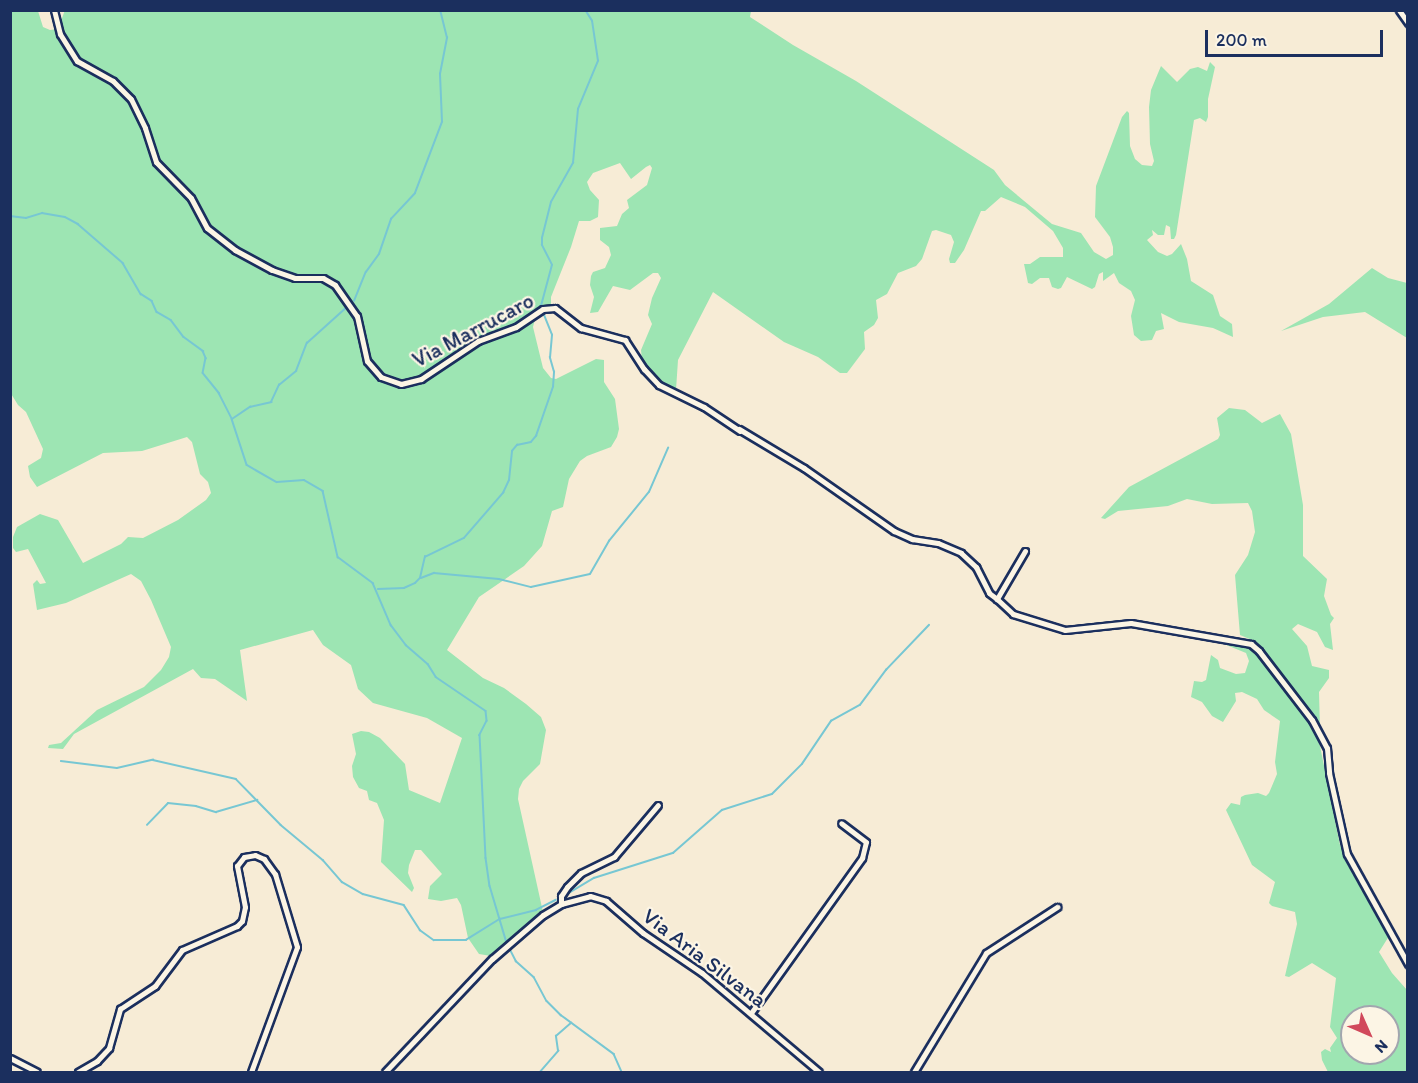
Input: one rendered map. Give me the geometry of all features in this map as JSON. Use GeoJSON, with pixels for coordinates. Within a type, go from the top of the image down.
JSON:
{"type":"FeatureCollection","features":[{"type":"Feature","properties":{"kind":"street","name":"Via Marrucaro"},"geometry":{"type":"LineString","coordinates":[[54,10],[60,34],[73,57],[88,69],[113,81],[131,99],[145,128],[156,162],[191,198],[207,228],[229,247],[272,270],[295,278],[323,278],[335,285],[350,303],[357,316],[367,362],[381,377],[401,384],[421,379],[478,341],[516,327],[543,309],[555,308],[581,328],[622,338],[659,385],[704,407],[804,468],[894,531],[912,539],[938,543],[961,553],[976,567],[989,593],[1013,614],[1065,630],[1131,623],[1251,644],[1270,664],[1312,720],[1328,748],[1329,773],[1347,854],[1407,964]]}},
{"type":"Feature","properties":{"kind":"street"},"geometry":{"type":"LineString","coordinates":[[1399,10],[1407,23]]}},
{"type":"Feature","properties":{"kind":"street"},"geometry":{"type":"LineString","coordinates":[[736,424],[740,431]]}},
{"type":"Feature","properties":{"kind":"street"},"geometry":{"type":"LineString","coordinates":[[997,599],[1025,551]]}},
{"type":"Feature","properties":{"kind":"street","name":"Via Aria Silvana"},"geometry":{"type":"LineString","coordinates":[[561,904],[561,896],[567,887],[581,873],[614,857],[658,805]]}},
{"type":"Feature","properties":{"kind":"street"},"geometry":{"type":"LineString","coordinates":[[751,1013],[862,858],[866,842],[841,823]]}},
{"type":"Feature","properties":{"kind":"street"},"geometry":{"type":"LineString","coordinates":[[78,1072],[97,1061],[109,1048],[120,1009],[155,986],[182,950],[237,926],[242,921],[245,907],[237,866],[244,858],[255,855],[264,859],[275,874],[297,947],[251,1072]]}},
{"type":"Feature","properties":{"kind":"street","name":"Via Aria Silvana"},"geometry":{"type":"LineString","coordinates":[[385,1072],[492,959],[532,924],[561,904],[590,896],[606,901],[643,933],[702,973],[819,1072]]}},
{"type":"Feature","properties":{"kind":"street"},"geometry":{"type":"LineString","coordinates":[[914,1072],[986,953],[1057,907]]}},
{"type":"Feature","properties":{"kind":"street"},"geometry":{"type":"LineString","coordinates":[[10,1058],[37,1072]]}},
{"type":"Feature","properties":{"kind":"green space"},"geometry":{"type":"Polygon","coordinates":[[[65,10],[751,11],[750,17],[856,81],[994,170],[1005,185],[1052,224],[1081,233],[1094,252],[1106,259],[1113,255],[1113,247],[1110,237],[1095,217],[1096,186],[1122,117],[1127,111],[1129,113],[1130,146],[1135,159],[1142,165],[1152,166],[1154,161],[1150,144],[1149,107],[1151,90],[1161,66],[1177,82],[1190,69],[1198,67],[1207,71],[1210,62],[1215,67],[1208,99],[1208,117],[1206,122],[1200,118],[1194,120],[1176,235],[1174,239],[1171,239],[1170,227],[1166,225],[1164,235],[1158,235],[1152,230],[1153,235],[1147,240],[1158,252],[1167,256],[1181,244],[1187,259],[1191,281],[1213,295],[1220,316],[1232,324],[1233,337],[1213,328],[1179,322],[1161,313],[1164,329],[1156,331],[1152,340],[1141,341],[1134,335],[1131,316],[1135,300],[1131,291],[1119,283],[1114,273],[1103,281],[1103,272],[1099,274],[1095,287],[1092,289],[1067,277],[1058,289],[1052,287],[1049,278],[1040,278],[1032,284],[1028,283],[1024,264],[1030,264],[1040,257],[1063,257],[1063,248],[1053,231],[1025,207],[1001,197],[985,211],[981,211],[964,250],[955,263],[950,263],[949,259],[954,242],[951,235],[936,230],[932,231],[922,259],[916,266],[898,273],[887,294],[876,300],[878,318],[874,325],[864,332],[865,349],[847,373],[840,373],[818,357],[784,342],[713,292],[678,360],[676,390],[659,380],[642,360],[641,350],[652,324],[648,315],[652,298],[661,278],[658,273],[653,273],[630,290],[613,286],[598,312],[590,313],[594,297],[590,285],[591,276],[593,272],[605,268],[611,255],[609,247],[600,240],[600,228],[617,226],[622,214],[629,208],[627,200],[647,185],[652,168],[650,165],[646,167],[631,179],[620,163],[593,173],[587,182],[590,190],[599,200],[598,217],[590,221],[579,221],[551,297],[551,306],[536,315],[533,327],[543,368],[551,378],[556,379],[596,359],[604,360],[604,382],[615,399],[619,429],[617,437],[611,447],[580,461],[569,479],[563,507],[552,511],[542,546],[524,566],[479,597],[447,650],[483,678],[504,688],[526,704],[541,717],[546,730],[540,764],[523,781],[518,799],[543,912],[491,956],[479,954],[468,938],[461,905],[457,898],[441,901],[428,899],[430,886],[442,874],[421,850],[415,850],[409,865],[408,873],[414,888],[412,892],[381,862],[384,820],[377,803],[369,800],[367,791],[359,788],[353,777],[352,766],[356,754],[352,734],[361,731],[369,732],[380,738],[405,764],[409,790],[440,803],[462,738],[427,718],[373,703],[358,689],[351,665],[323,645],[313,630],[240,650],[247,701],[215,679],[201,678],[193,669],[74,734],[63,749],[48,748],[49,745],[61,743],[97,710],[144,687],[161,670],[169,657],[171,647],[141,581],[131,574],[66,603],[37,610],[33,584],[37,580],[40,584],[46,583],[28,549],[16,552],[13,548],[13,537],[17,527],[40,514],[58,520],[83,563],[121,544],[128,537],[143,538],[178,520],[206,500],[211,493],[208,482],[200,474],[192,442],[187,437],[142,451],[103,453],[37,487],[30,477],[28,466],[41,458],[43,449],[26,412],[18,405],[10,392],[10,11],[38,11],[43,27],[50,30],[58,29],[65,10]]]}},
{"type":"Feature","properties":{"kind":"green space"},"geometry":{"type":"Polygon","coordinates":[[[1372,268],[1388,278],[1407,283],[1407,338],[1365,312],[1323,317],[1281,331],[1329,304],[1372,268]]]}},
{"type":"Feature","properties":{"kind":"green space"},"geometry":{"type":"Polygon","coordinates":[[[1229,408],[1245,410],[1262,423],[1280,414],[1291,434],[1303,505],[1303,556],[1327,579],[1324,596],[1334,618],[1330,624],[1333,650],[1325,647],[1317,632],[1298,624],[1292,629],[1307,646],[1312,666],[1329,670],[1329,678],[1319,692],[1320,729],[1314,715],[1262,649],[1252,640],[1240,635],[1235,575],[1248,555],[1255,532],[1252,511],[1248,503],[1212,504],[1187,499],[1168,506],[1118,511],[1105,519],[1101,518],[1129,487],[1218,439],[1220,435],[1217,418],[1229,408]]]}},
{"type":"Feature","properties":{"kind":"green space"},"geometry":{"type":"Polygon","coordinates":[[[1221,641],[1250,646],[1310,720],[1318,736],[1340,845],[1391,933],[1379,952],[1392,973],[1407,990],[1407,1072],[1328,1072],[1321,1052],[1325,1049],[1331,1052],[1330,1048],[1337,1038],[1330,1027],[1336,978],[1312,963],[1289,977],[1285,976],[1297,924],[1295,912],[1272,906],[1269,903],[1275,882],[1252,865],[1226,810],[1231,803],[1240,805],[1241,797],[1245,795],[1258,793],[1266,796],[1269,793],[1277,774],[1275,762],[1280,721],[1264,710],[1257,699],[1242,692],[1235,693],[1236,701],[1223,722],[1212,716],[1202,702],[1191,697],[1194,681],[1206,680],[1211,655],[1218,660],[1220,668],[1236,674],[1245,673],[1249,661],[1246,653],[1221,641]]]}},
{"type":"Feature","properties":{"kind":"waterway"},"geometry":{"type":"LineString","coordinates":[[354,301],[366,272],[379,254],[391,219],[415,193],[442,122],[440,74],[447,38],[440,10]]}},
{"type":"Feature","properties":{"kind":"waterway"},"geometry":{"type":"LineString","coordinates":[[541,306],[552,265],[542,245],[542,238],[551,202],[573,163],[578,109],[598,61],[592,21],[585,10]]}},
{"type":"Feature","properties":{"kind":"waterway"},"geometry":{"type":"LineString","coordinates":[[10,216],[26,218],[42,213],[65,217],[78,224],[123,263],[141,294],[152,301],[157,312],[171,320],[184,337],[203,351],[206,358],[203,373],[219,393],[232,419],[247,465],[277,482],[304,480],[323,491],[338,557],[373,583],[391,625],[406,645],[428,664],[436,677],[486,711],[487,721],[480,735],[486,858],[490,886],[507,943]]}},
{"type":"Feature","properties":{"kind":"waterway"},"geometry":{"type":"LineString","coordinates":[[232,419],[250,407],[271,402],[279,385],[296,371],[307,343],[347,307]]}},
{"type":"Feature","properties":{"kind":"waterway"},"geometry":{"type":"LineString","coordinates":[[378,589],[404,588],[415,583],[420,578],[425,557],[464,538],[503,493],[509,480],[512,451],[517,445],[531,442],[536,436],[553,387],[554,372],[550,358],[552,335],[543,313]]}},
{"type":"Feature","properties":{"kind":"waterway"},"geometry":{"type":"LineString","coordinates":[[421,578],[434,573],[499,579],[531,587],[590,574],[609,541],[649,492],[668,448]]}},
{"type":"Feature","properties":{"kind":"waterway"},"geometry":{"type":"LineString","coordinates":[[564,896],[594,878],[673,853],[722,810],[772,794],[802,764],[831,721],[860,705],[886,670],[929,625]]}},
{"type":"Feature","properties":{"kind":"waterway"},"geometry":{"type":"LineString","coordinates":[[61,761],[117,768],[153,760],[236,779],[281,825],[323,860],[342,882],[363,894],[404,905],[420,930],[434,940],[466,940],[500,919],[536,910],[556,900]]}},
{"type":"Feature","properties":{"kind":"waterway"},"geometry":{"type":"LineString","coordinates":[[147,825],[168,803],[196,806],[216,812],[257,800]]}},
{"type":"Feature","properties":{"kind":"waterway"},"geometry":{"type":"LineString","coordinates":[[509,947],[516,961],[534,977],[547,1001],[561,1015],[614,1054],[622,1072]]}},
{"type":"Feature","properties":{"kind":"waterway"},"geometry":{"type":"LineString","coordinates":[[540,1072],[558,1051],[556,1036],[571,1023]]}}]}
